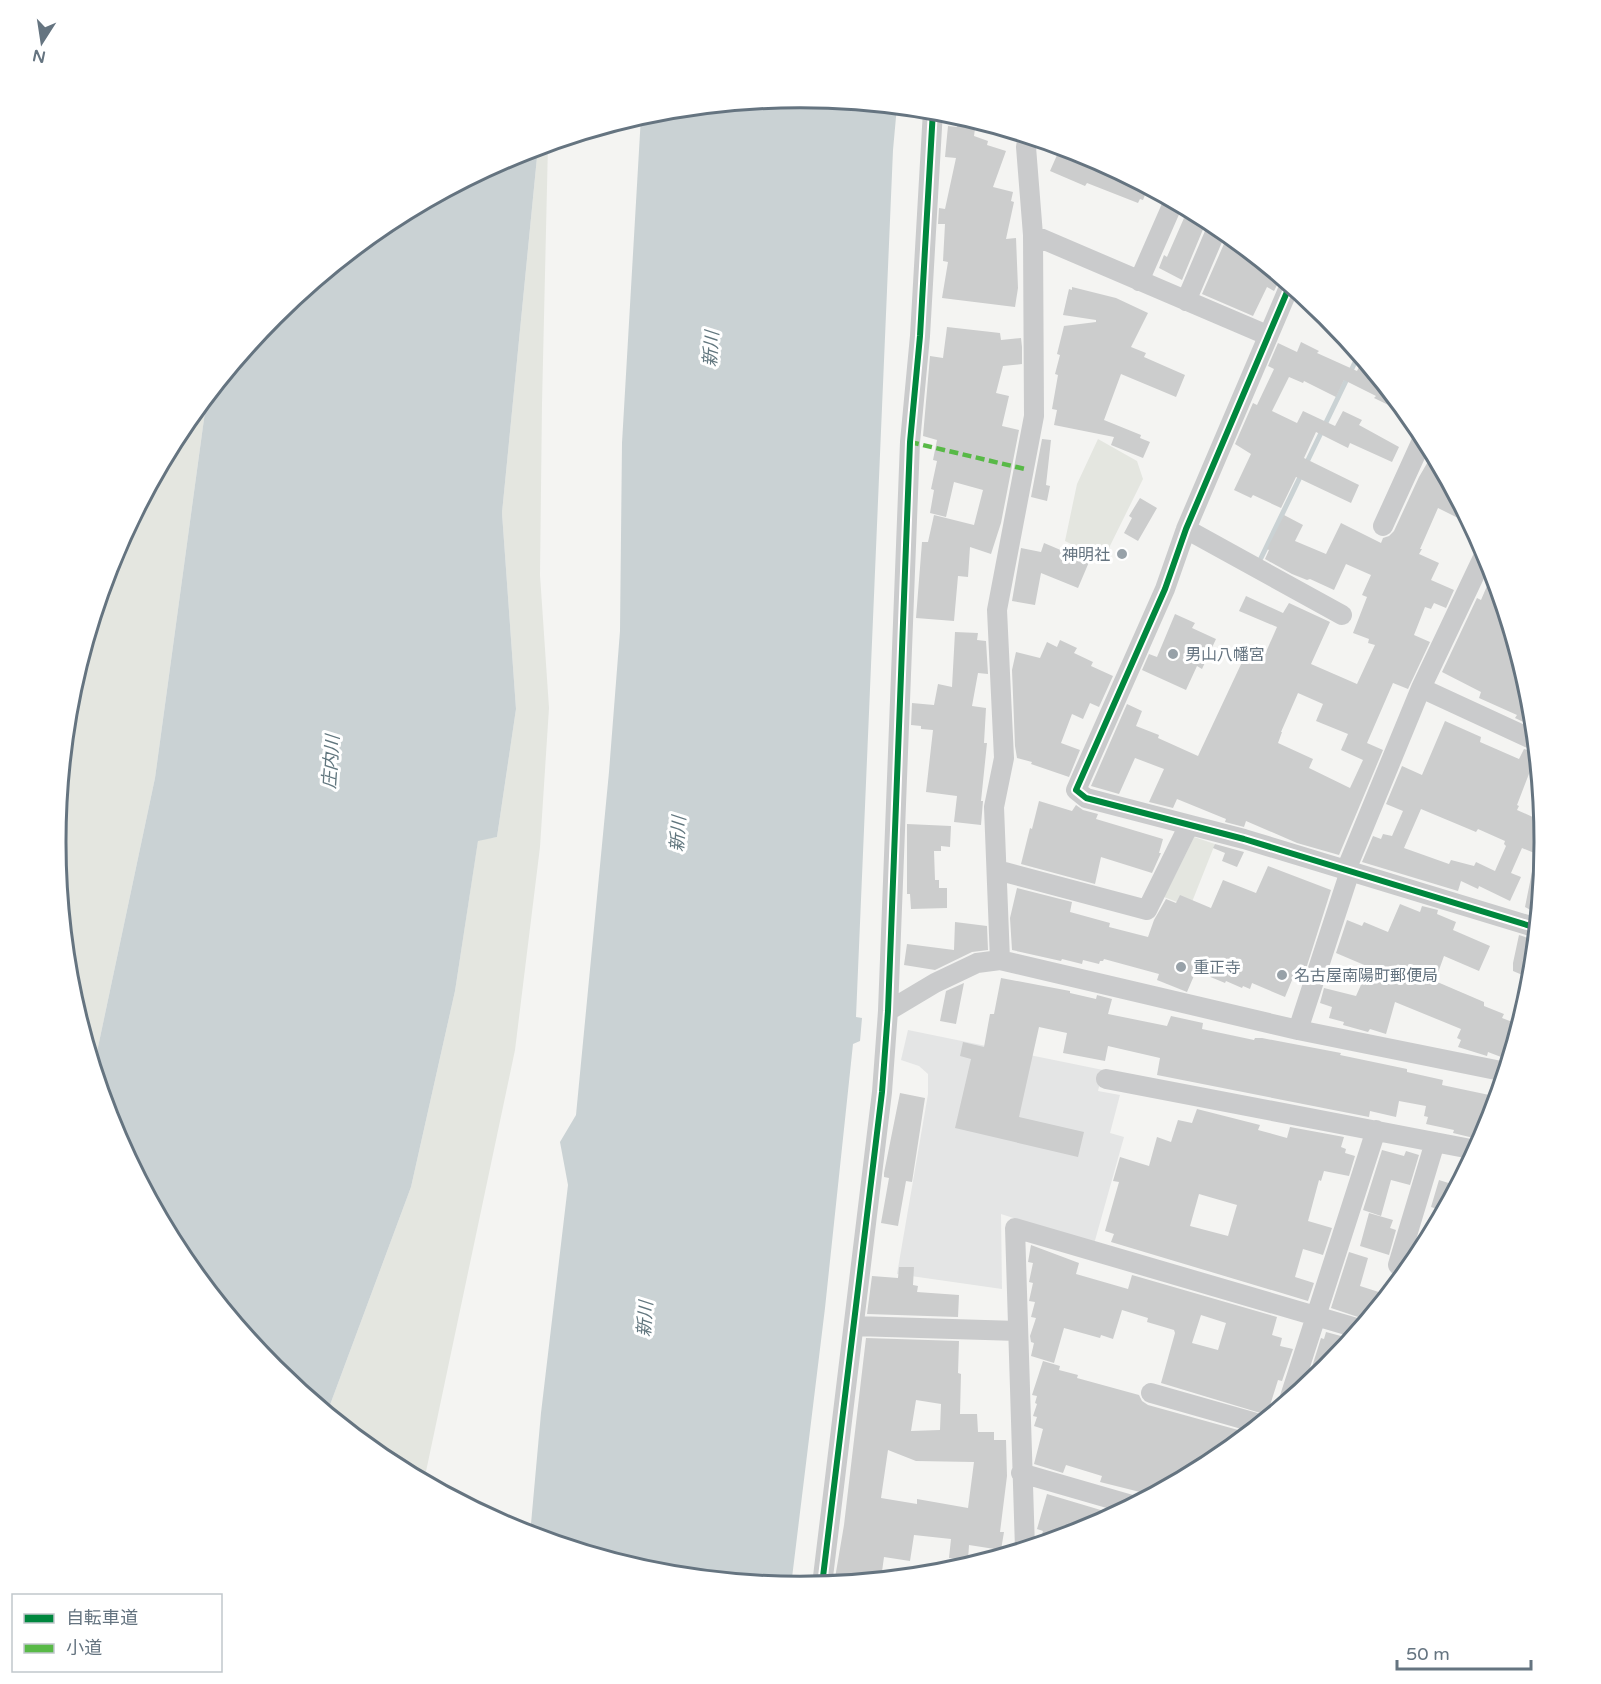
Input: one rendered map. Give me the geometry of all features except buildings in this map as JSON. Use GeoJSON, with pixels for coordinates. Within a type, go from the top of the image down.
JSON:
{"type":"FeatureCollection","features":[{"type":"Feature","properties":{"kind":"street"},"geometry":{"type":"LineString","coordinates":[[823,1576],[882,1092],[888,1011],[910,442],[920,336],[932,120]]}},
{"type":"Feature","properties":{"kind":"street"},"geometry":{"type":"LineString","coordinates":[[1000,960],[994,807],[1004,758],[997,610],[1034,416],[1033,235],[1027,143]]}},
{"type":"Feature","properties":{"kind":"street"},"geometry":{"type":"LineString","coordinates":[[1139,281],[1171,208]]}},
{"type":"Feature","properties":{"kind":"street"},"geometry":{"type":"LineString","coordinates":[[1033,235],[1267,336]]}},
{"type":"Feature","properties":{"kind":"street"},"geometry":{"type":"LineString","coordinates":[[1186,301],[1214,235]]}},
{"type":"Feature","properties":{"kind":"street"},"geometry":{"type":"LineString","coordinates":[[1287,292],[1186,529],[1165,589],[1076,790],[1086,798],[1244,839],[1530,926]]}},
{"type":"Feature","properties":{"kind":"street"},"geometry":{"type":"LineString","coordinates":[[1383,526],[1419,447]]}},
{"type":"Feature","properties":{"kind":"street"},"geometry":{"type":"LineString","coordinates":[[1186,529],[1342,615]]}},
{"type":"Feature","properties":{"kind":"street"},"geometry":{"type":"LineString","coordinates":[[1298,1030],[1348,870],[1421,688],[1480,564]]}},
{"type":"Feature","properties":{"kind":"street"},"geometry":{"type":"LineString","coordinates":[[1421,688],[1527,737]]}},
{"type":"Feature","properties":{"kind":"street"},"geometry":{"type":"LineString","coordinates":[[997,870],[1147,910],[1190,825]]}},
{"type":"Feature","properties":{"kind":"street"},"geometry":{"type":"LineString","coordinates":[[888,1011],[936,983],[977,963],[1000,960],[1298,1030],[1498,1070]]}},
{"type":"Feature","properties":{"kind":"street"},"geometry":{"type":"LineString","coordinates":[[1106,1080],[1467,1148]]}},
{"type":"Feature","properties":{"kind":"street"},"geometry":{"type":"LineString","coordinates":[[1294,1386],[1376,1130]]}},
{"type":"Feature","properties":{"kind":"street"},"geometry":{"type":"LineString","coordinates":[[1400,1266],[1398,1265],[1435,1142]]}},
{"type":"Feature","properties":{"kind":"street"},"geometry":{"type":"LineString","coordinates":[[1025,1542],[1016,1228],[1352,1327]]}},
{"type":"Feature","properties":{"kind":"street"},"geometry":{"type":"LineString","coordinates":[[854,1326],[1018,1331]]}},
{"type":"Feature","properties":{"kind":"street"},"geometry":{"type":"LineString","coordinates":[[1151,1393],[1252,1422]]}},
{"type":"Feature","properties":{"kind":"street"},"geometry":{"type":"LineString","coordinates":[[1021,1473],[1122,1502]]}},
{"type":"Feature","properties":{"kind":"shaded area"},"geometry":{"type":"Polygon","coordinates":[[[548,152],[540,575],[549,708],[540,847],[515,1050],[426,1473],[392,1453],[330,1406],[411,1187],[455,991],[478,840],[497,837],[516,709],[502,513],[537,156],[548,152]]]}},
{"type":"Feature","properties":{"kind":"shaded area"},"geometry":{"type":"Polygon","coordinates":[[[205,413],[155,778],[97,1052],[80,985],[72,938],[68,890],[66,842],[72,746],[91,652],[122,561],[164,475],[205,413]]]}},
{"type":"Feature","properties":{"kind":"shaded area"},"geometry":{"type":"Polygon","coordinates":[[[1098,439],[1137,461],[1143,479],[1103,560],[1065,541],[1077,484],[1098,439]]]}},
{"type":"Feature","properties":{"kind":"shaded area"},"geometry":{"type":"Polygon","coordinates":[[[1194,837],[1215,844],[1190,907],[1164,897],[1194,837]]]}},
{"type":"Feature","properties":{"kind":"shaded area"},"geometry":{"type":"Polygon","coordinates":[[[908,1030],[1103,1070],[1098,1091],[1120,1095],[1110,1133],[1124,1137],[1094,1244],[1001,1214],[1002,1289],[897,1274],[928,1094],[928,1074],[919,1066],[901,1060],[908,1030]]]}},
{"type":"Feature","properties":{"kind":"water","name":"新川"},"geometry":{"type":"Polygon","coordinates":[[[752,109],[849,109],[896,114],[856,1017],[862,1018],[860,1041],[853,1044],[825,1308],[792,1576],[752,1575],[657,1562],[564,1538],[531,1525],[541,1413],[568,1185],[560,1142],[576,1115],[609,772],[620,631],[622,443],[640,126],[705,114],[752,109]]]}},
{"type":"Feature","properties":{"kind":"water","name":"庄内川"},"geometry":{"type":"Polygon","coordinates":[[[537,156],[502,513],[516,709],[497,837],[478,841],[455,991],[411,1187],[330,1406],[281,1361],[248,1326],[190,1250],[164,1209],[142,1167],[122,1123],[97,1052],[155,778],[205,413],[248,358],[281,323],[353,259],[392,231],[433,206],[476,183],[537,156]]]}},
{"type":"Feature","properties":{"kind":"waterway"},"geometry":{"type":"LineString","coordinates":[[1306,464],[1356,361]]}},
{"type":"Feature","properties":{"kind":"waterway"},"geometry":{"type":"LineString","coordinates":[[1261,558],[1302,473]]}},
{"type":"Feature","properties":{"kind":"marked path"},"geometry":{"type":"LineString","coordinates":[[910,442],[1025,469]]}},
{"type":"Feature","properties":{"kind":"cycle path"},"geometry":{"type":"LineString","coordinates":[[823,1576],[882,1092],[888,1011],[910,442],[920,336],[932,120]]}},
{"type":"Feature","properties":{"kind":"cycle path"},"geometry":{"type":"LineString","coordinates":[[1287,292],[1186,529],[1165,589],[1076,790],[1086,798],[1244,839],[1530,926]]}},
{"type":"Feature","properties":{"kind":"place","name":"神明社"},"geometry":{"type":"Point","coordinates":[1122,554]}},
{"type":"Feature","properties":{"kind":"place","name":"男山八幡宮"},"geometry":{"type":"Point","coordinates":[1173,654]}},
{"type":"Feature","properties":{"kind":"place","name":"重正寺"},"geometry":{"type":"Point","coordinates":[1181,967]}},
{"type":"Feature","properties":{"kind":"place","name":"名古屋南陽町郵便局"},"geometry":{"type":"Point","coordinates":[1282,975]}}]}
